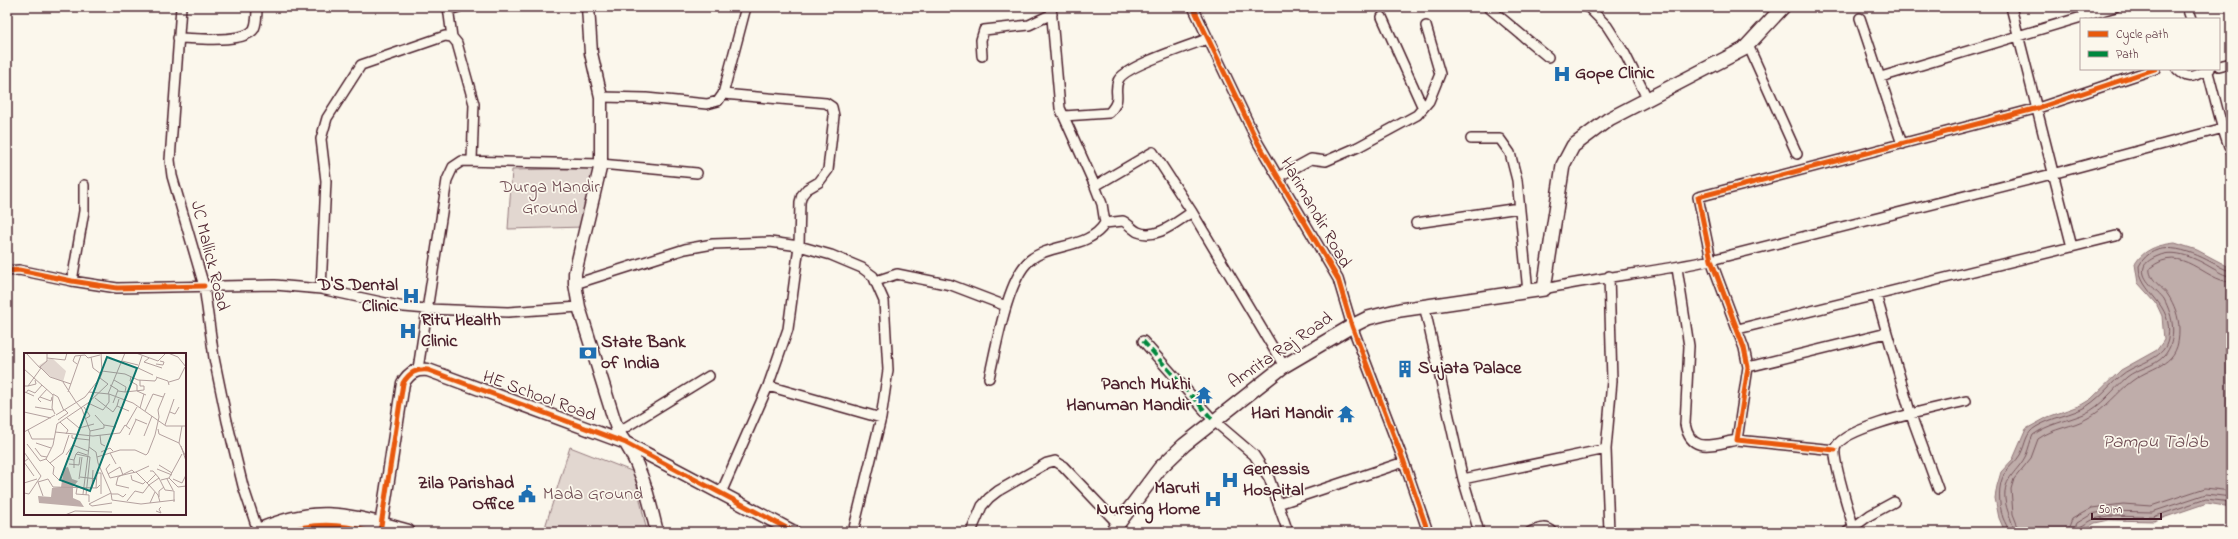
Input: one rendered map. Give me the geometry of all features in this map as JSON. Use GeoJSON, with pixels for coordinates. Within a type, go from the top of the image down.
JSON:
{"type":"FeatureCollection","features":[{"type":"Feature","properties":{"kind":"highway"},"geometry":{"type":"LineString","coordinates":[[257,532],[285,520],[304,516],[342,516],[377,530]]}},
{"type":"Feature","properties":{"kind":"highway"},"geometry":{"type":"LineString","coordinates":[[282,532],[336,525],[407,532]]}},
{"type":"Feature","properties":{"kind":"main road"},"geometry":{"type":"LineString","coordinates":[[1544,289],[1563,165],[1568,152],[1580,140],[1600,126],[1734,56],[1748,45],[1783,7]]}},
{"type":"Feature","properties":{"kind":"main road","name":"Amrita Raj Road"},"geometry":{"type":"LineString","coordinates":[[1115,528],[1168,460],[1213,420],[1284,366],[1352,326],[1386,313],[1424,305],[1544,289]]}},
{"type":"Feature","properties":{"kind":"street","name":"JC Mallick Road"},"geometry":{"type":"LineString","coordinates":[[181,7],[170,160],[172,176],[204,286],[214,358],[227,421],[243,486],[257,532]]}},
{"type":"Feature","properties":{"kind":"street"},"geometry":{"type":"LineString","coordinates":[[178,38],[229,38],[243,36],[254,28],[258,7]]}},
{"type":"Feature","properties":{"kind":"street"},"geometry":{"type":"LineString","coordinates":[[459,7],[449,9],[452,37],[457,43],[473,94],[472,160]]}},
{"type":"Feature","properties":{"kind":"street"},"geometry":{"type":"LineString","coordinates":[[588,7],[591,53],[601,97],[601,164],[575,273],[574,284],[579,307],[618,432],[626,443],[643,474],[657,532]]}},
{"type":"Feature","properties":{"kind":"street"},"geometry":{"type":"LineString","coordinates":[[601,97],[646,98],[707,104],[718,101],[723,94],[746,7]]}},
{"type":"Feature","properties":{"kind":"street","name":"Harimandir Road"},"geometry":{"type":"LineString","coordinates":[[1192,7],[1258,143],[1338,279],[1352,326],[1404,462],[1428,532]]}},
{"type":"Feature","properties":{"kind":"street"},"geometry":{"type":"LineString","coordinates":[[1488,7],[1548,57]]}},
{"type":"Feature","properties":{"kind":"street"},"geometry":{"type":"LineString","coordinates":[[1588,7],[1608,26],[1625,54],[1648,100]]}},
{"type":"Feature","properties":{"kind":"street"},"geometry":{"type":"LineString","coordinates":[[2011,7],[2017,36],[2038,108],[2052,174],[2072,247]]}},
{"type":"Feature","properties":{"kind":"street"},"geometry":{"type":"LineString","coordinates":[[1881,77],[2115,7]]}},
{"type":"Feature","properties":{"kind":"street"},"geometry":{"type":"LineString","coordinates":[[2187,7],[2191,18]]}},
{"type":"Feature","properties":{"kind":"street"},"geometry":{"type":"LineString","coordinates":[[982,56],[981,40],[984,30],[1030,25],[1051,10]]}},
{"type":"Feature","properties":{"kind":"street"},"geometry":{"type":"LineString","coordinates":[[989,378],[1006,306],[1021,271],[1028,260],[1037,255],[1097,234],[1105,223],[1102,204],[1095,186],[1060,108],[1051,10]]}},
{"type":"Feature","properties":{"kind":"street"},"geometry":{"type":"LineString","coordinates":[[1382,17],[1423,108]]}},
{"type":"Feature","properties":{"kind":"street"},"geometry":{"type":"LineString","coordinates":[[1860,18],[1881,77],[1902,144]]}},
{"type":"Feature","properties":{"kind":"street"},"geometry":{"type":"LineString","coordinates":[[1278,177],[1311,159],[1326,161],[1358,147],[1417,115],[1429,101],[1440,74],[1426,26]]}},
{"type":"Feature","properties":{"kind":"street"},"geometry":{"type":"LineString","coordinates":[[321,289],[326,181],[322,139],[327,118],[361,65],[446,36],[452,37]]}},
{"type":"Feature","properties":{"kind":"street"},"geometry":{"type":"LineString","coordinates":[[1064,116],[1109,113],[1115,106],[1118,94],[1118,81],[1124,73],[1207,39]]}},
{"type":"Feature","properties":{"kind":"street"},"geometry":{"type":"LineString","coordinates":[[1748,45],[1797,154]]}},
{"type":"Feature","properties":{"kind":"street"},"geometry":{"type":"LineString","coordinates":[[2220,66],[2231,63]]}},
{"type":"Feature","properties":{"kind":"street"},"geometry":{"type":"LineString","coordinates":[[1737,440],[1748,367],[1738,329],[1712,260],[1698,197],[1803,168],[1902,144],[2038,108],[2152,70]]}},
{"type":"Feature","properties":{"kind":"street"},"geometry":{"type":"LineString","coordinates":[[2178,70],[2186,77],[2191,78],[2206,70]]}},
{"type":"Feature","properties":{"kind":"street"},"geometry":{"type":"LineString","coordinates":[[2208,70],[2220,114],[2227,128],[2231,151]]}},
{"type":"Feature","properties":{"kind":"street"},"geometry":{"type":"LineString","coordinates":[[721,493],[768,386],[788,330],[799,246],[800,202],[802,195],[807,189],[819,182],[828,170],[834,116],[832,107],[826,103],[723,94]]}},
{"type":"Feature","properties":{"kind":"street"},"geometry":{"type":"LineString","coordinates":[[1544,289],[1609,276],[1677,268],[1712,260],[2227,128]]}},
{"type":"Feature","properties":{"kind":"street"},"geometry":{"type":"LineString","coordinates":[[1471,139],[1500,139],[1510,152],[1517,180],[1528,292]]}},
{"type":"Feature","properties":{"kind":"street"},"geometry":{"type":"LineString","coordinates":[[1095,186],[1153,152],[1192,212],[1284,366]]}},
{"type":"Feature","properties":{"kind":"street"},"geometry":{"type":"LineString","coordinates":[[377,530],[403,383],[408,374],[418,369],[447,180],[453,167],[462,161],[472,160],[601,164],[697,173]]}},
{"type":"Feature","properties":{"kind":"street"},"geometry":{"type":"LineString","coordinates":[[72,282],[84,211],[84,185]]}},
{"type":"Feature","properties":{"kind":"street"},"geometry":{"type":"LineString","coordinates":[[1416,223],[1519,208]]}},
{"type":"Feature","properties":{"kind":"street"},"geometry":{"type":"LineString","coordinates":[[1105,223],[1123,221],[1136,231],[1146,235],[1158,233],[1192,212]]}},
{"type":"Feature","properties":{"kind":"street"},"geometry":{"type":"LineString","coordinates":[[1738,329],[2116,236]]}},
{"type":"Feature","properties":{"kind":"street"},"geometry":{"type":"LineString","coordinates":[[574,284],[699,245],[770,242],[799,246],[831,255],[856,266],[873,276],[884,301],[888,370],[881,418],[853,532]]}},
{"type":"Feature","properties":{"kind":"street"},"geometry":{"type":"LineString","coordinates":[[1677,268],[1689,346],[1684,424],[1687,436],[1693,442],[1701,446],[1737,440],[1835,450]]}},
{"type":"Feature","properties":{"kind":"street"},"geometry":{"type":"LineString","coordinates":[[7,271],[19,270],[72,282],[117,288],[275,285],[321,289],[404,307],[427,309],[508,312],[579,307]]}},
{"type":"Feature","properties":{"kind":"street"},"geometry":{"type":"LineString","coordinates":[[876,281],[897,274],[950,285],[1006,306]]}},
{"type":"Feature","properties":{"kind":"street"},"geometry":{"type":"LineString","coordinates":[[1609,276],[1612,381],[1606,449],[1609,532]]}},
{"type":"Feature","properties":{"kind":"street"},"geometry":{"type":"LineString","coordinates":[[1876,295],[1911,415],[1938,489]]}},
{"type":"Feature","properties":{"kind":"street"},"geometry":{"type":"LineString","coordinates":[[1424,305],[1462,479],[1479,532]]}},
{"type":"Feature","properties":{"kind":"street"},"geometry":{"type":"LineString","coordinates":[[1748,367],[1887,333]]}},
{"type":"Feature","properties":{"kind":"street"},"geometry":{"type":"LineString","coordinates":[[1144,341],[1213,420],[1254,455],[1269,478],[1288,532]]}},
{"type":"Feature","properties":{"kind":"street","name":"HE School Road"},"geometry":{"type":"LineString","coordinates":[[418,369],[428,370],[626,443],[794,532]]}},
{"type":"Feature","properties":{"kind":"street"},"geometry":{"type":"LineString","coordinates":[[618,432],[709,376]]}},
{"type":"Feature","properties":{"kind":"street"},"geometry":{"type":"LineString","coordinates":[[768,386],[881,418]]}},
{"type":"Feature","properties":{"kind":"street"},"geometry":{"type":"LineString","coordinates":[[1894,502],[1850,529],[1835,450],[1839,441],[1853,432],[1883,422],[1966,401]]}},
{"type":"Feature","properties":{"kind":"street"},"geometry":{"type":"LineString","coordinates":[[1462,479],[1606,449]]}},
{"type":"Feature","properties":{"kind":"street"},"geometry":{"type":"LineString","coordinates":[[971,532],[982,506],[993,494],[1047,463],[1055,461],[1063,466],[1115,528]]}},
{"type":"Feature","properties":{"kind":"street"},"geometry":{"type":"LineString","coordinates":[[1278,504],[1404,462]]}},
{"type":"Feature","properties":{"kind":"street"},"geometry":{"type":"LineString","coordinates":[[1530,532],[1542,528],[1548,528],[1553,532]]}},
{"type":"Feature","properties":{"kind":"green space","name":"Durga Mandir Ground"},"geometry":{"type":"Polygon","coordinates":[[[593,168],[585,227],[508,229],[512,170],[593,168]]]}},
{"type":"Feature","properties":{"kind":"green space","name":"Mada Ground"},"geometry":{"type":"Polygon","coordinates":[[[570,447],[634,472],[647,532],[546,532],[546,524],[570,447]]]}},
{"type":"Feature","properties":{"kind":"water","name":"Pampu Talab"},"geometry":{"type":"Polygon","coordinates":[[[2175,243],[2197,250],[2231,268],[2231,507],[2207,503],[2154,521],[2109,520],[2095,523],[2079,532],[2005,532],[1999,518],[1995,498],[1997,486],[2001,472],[2013,459],[2026,429],[2048,417],[2081,405],[2091,399],[2121,370],[2157,350],[2164,340],[2162,316],[2156,303],[2138,283],[2135,264],[2147,251],[2163,245],[2175,243]]]}},
{"type":"Feature","properties":{"kind":"marked path"},"geometry":{"type":"LineString","coordinates":[[1143,341],[1213,420]]}},
{"type":"Feature","properties":{"kind":"cycle path"},"geometry":{"type":"LineString","coordinates":[[1193,7],[1258,143],[1338,279],[1352,326],[1404,462],[1428,532]]}},
{"type":"Feature","properties":{"kind":"cycle path"},"geometry":{"type":"LineString","coordinates":[[1835,450],[1737,440],[1748,367],[1744,348],[1711,260],[1698,197],[2038,108],[2152,70]]}},
{"type":"Feature","properties":{"kind":"cycle path"},"geometry":{"type":"LineString","coordinates":[[7,271],[19,270],[72,281],[117,288],[204,286]]}},
{"type":"Feature","properties":{"kind":"cycle path"},"geometry":{"type":"LineString","coordinates":[[380,532],[403,383],[408,376],[414,372],[424,370],[428,370],[626,443],[794,532]]}},
{"type":"Feature","properties":{"kind":"cycle path"},"geometry":{"type":"LineString","coordinates":[[283,532],[305,527],[326,525],[347,527],[369,532]]}},
{"type":"Feature","properties":{"kind":"place","name":"Gope Clinic"},"geometry":{"type":"Point","coordinates":[1562,74]}},
{"type":"Feature","properties":{"kind":"place","name":"D'S Dental Clinic"},"geometry":{"type":"Point","coordinates":[411,296]}},
{"type":"Feature","properties":{"kind":"place","name":"Ritu Health Clinic"},"geometry":{"type":"Point","coordinates":[408,331]}},
{"type":"Feature","properties":{"kind":"place","name":"State Bank of India"},"geometry":{"type":"Point","coordinates":[588,353]}},
{"type":"Feature","properties":{"kind":"place","name":"Sujata Palace"},"geometry":{"type":"Point","coordinates":[1405,369]}},
{"type":"Feature","properties":{"kind":"place","name":"Panch Mukhi Hanuman Mandir"},"geometry":{"type":"Point","coordinates":[1204,395]}},
{"type":"Feature","properties":{"kind":"place","name":"Hari Mandir"},"geometry":{"type":"Point","coordinates":[1346,414]}},
{"type":"Feature","properties":{"kind":"place","name":"Genessis Hospital"},"geometry":{"type":"Point","coordinates":[1230,480]}},
{"type":"Feature","properties":{"kind":"place","name":"Zila Parishad Office"},"geometry":{"type":"Point","coordinates":[527,494]}},
{"type":"Feature","properties":{"kind":"place","name":"Maruti Nursing Home"},"geometry":{"type":"Point","coordinates":[1213,499]}}]}
